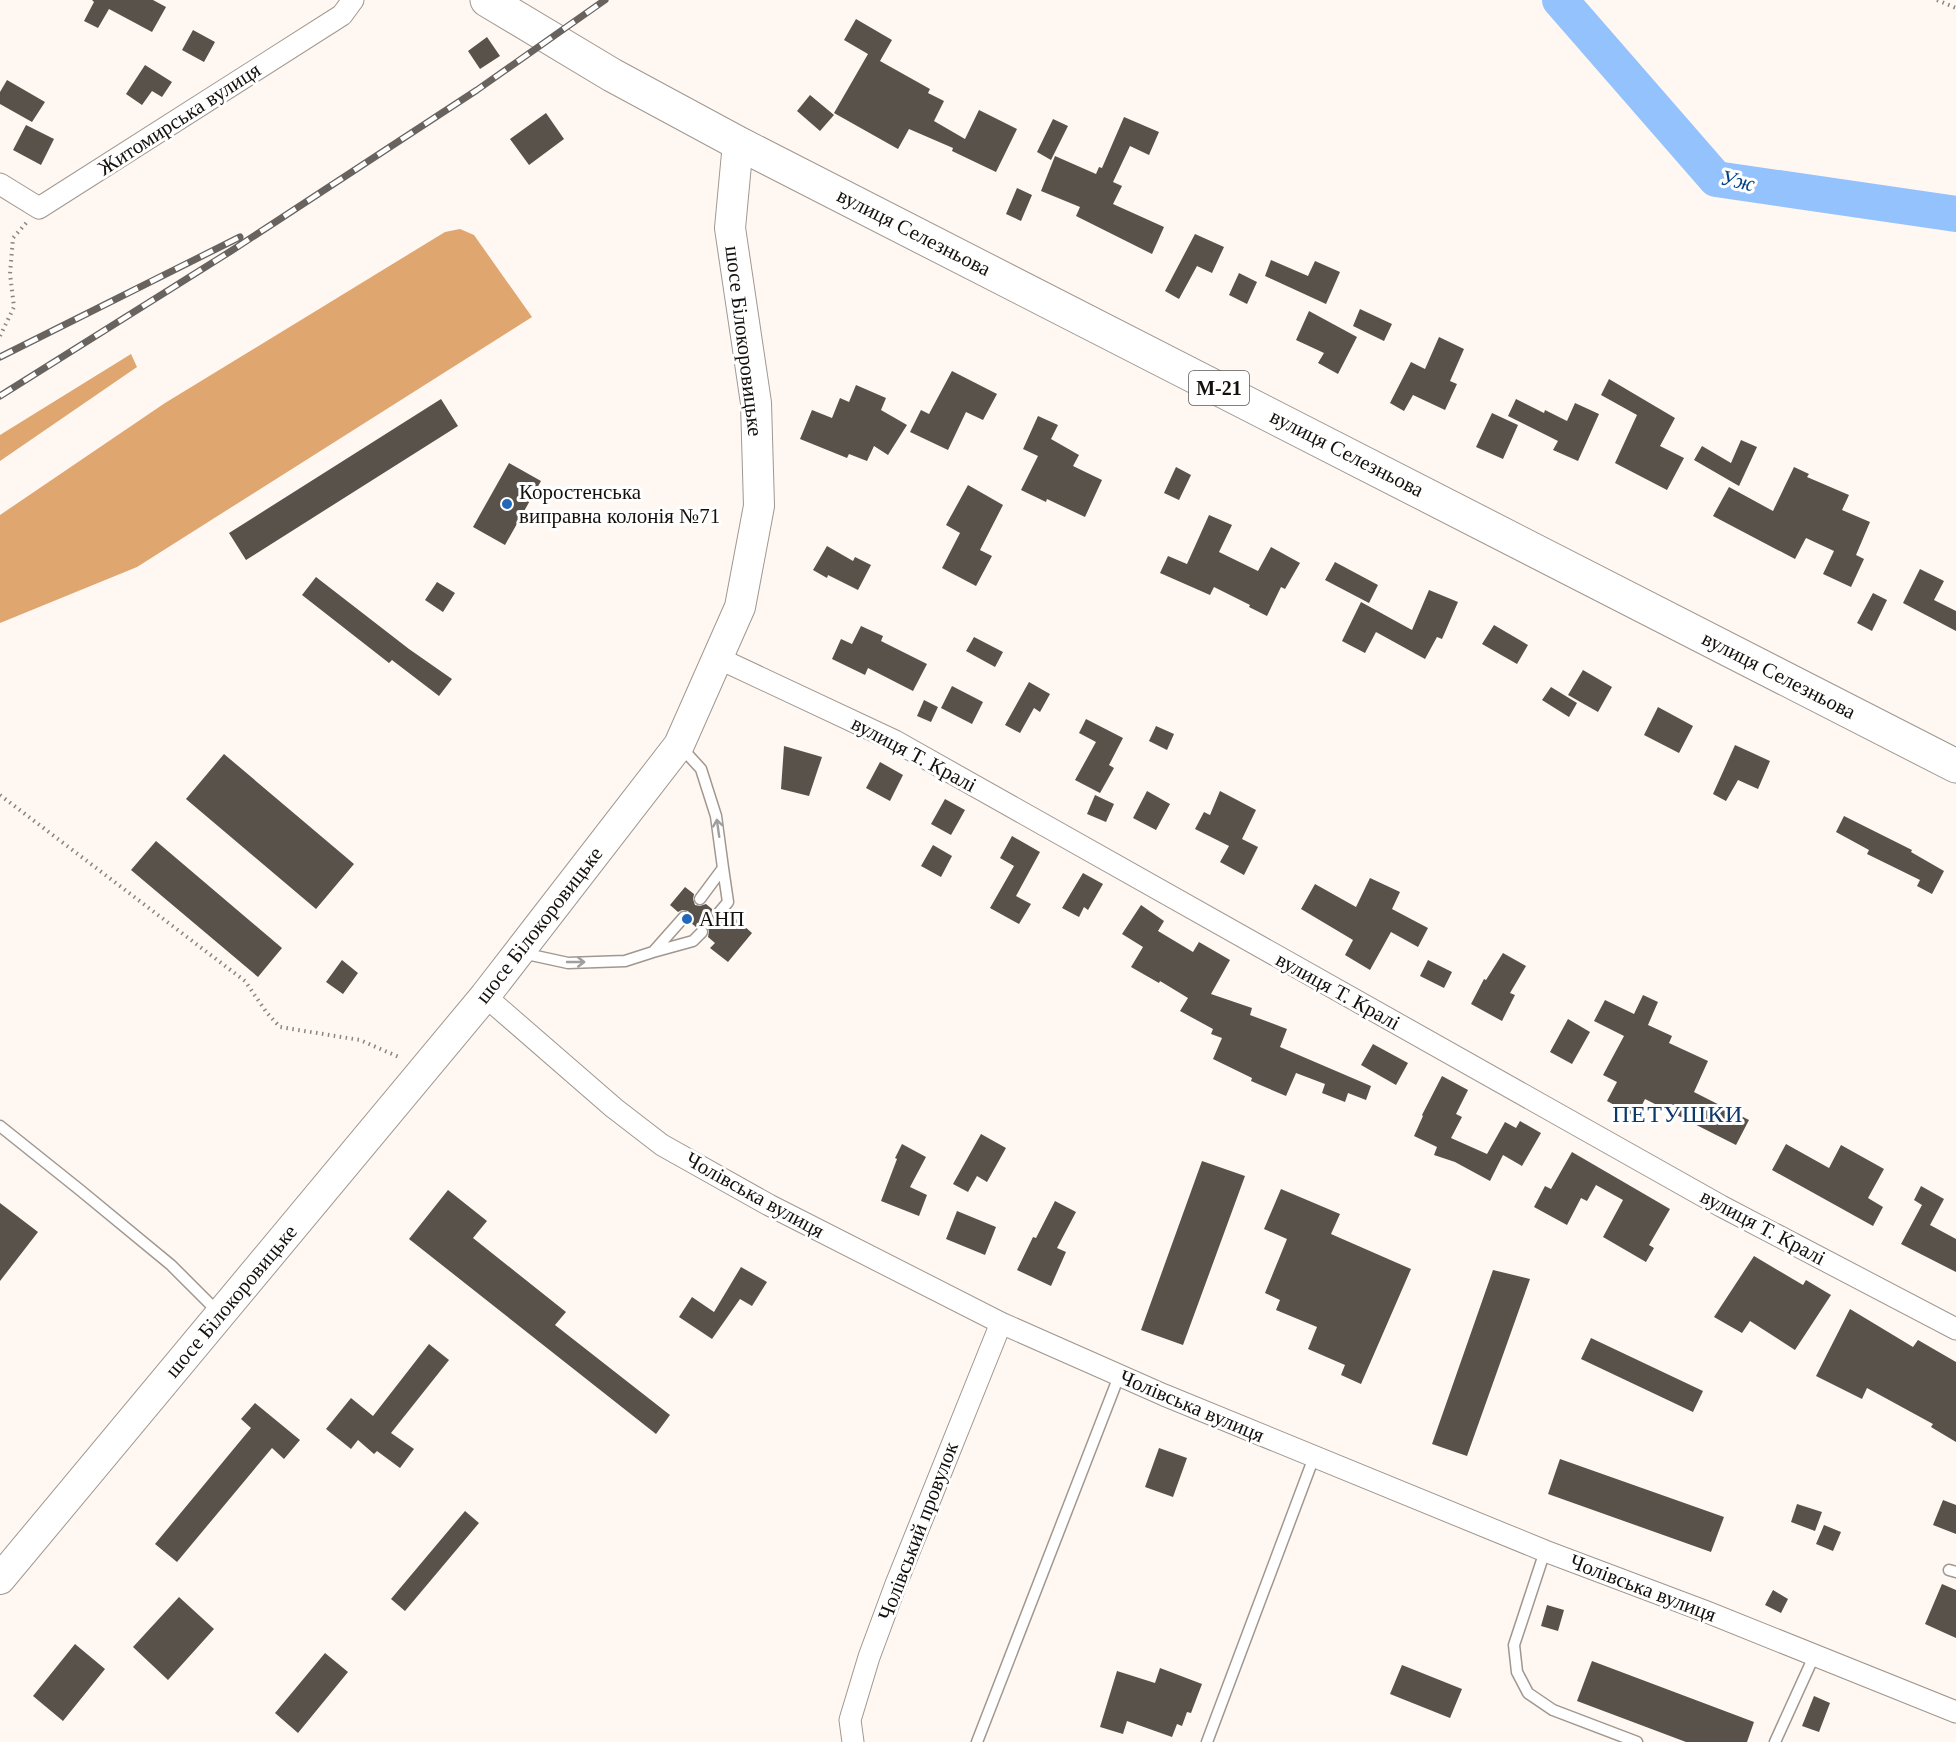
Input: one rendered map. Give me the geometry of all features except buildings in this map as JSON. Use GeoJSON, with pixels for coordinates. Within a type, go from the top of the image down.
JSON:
{"type":"FeatureCollection","features":[{"type":"Feature","properties":{"kind":"highway","name":"вулиця Селезньова"},"geometry":{"type":"LineString","coordinates":[[487,0],[612,75],[738,142],[1956,766]]}},
{"type":"Feature","properties":{"kind":"main road","name":"шосе Білокоровицьке"},"geometry":{"type":"LineString","coordinates":[[0,1579],[485,996],[679,745],[740,607],[759,506],[756,403],[730,228],[738,142]]}},
{"type":"Feature","properties":{"kind":"street","name":"Житомирська вулиця"},"geometry":{"type":"LineString","coordinates":[[39,208],[342,15],[352,0]]}},
{"type":"Feature","properties":{"kind":"street"},"geometry":{"type":"LineString","coordinates":[[0,184],[39,208]]}},
{"type":"Feature","properties":{"kind":"street","name":"вулиця Т. Кралі"},"geometry":{"type":"LineString","coordinates":[[718,658],[895,741],[1721,1206],[1956,1329]]}},
{"type":"Feature","properties":{"kind":"street","name":"Чолівська вулиця"},"geometry":{"type":"LineString","coordinates":[[485,996],[614,1108],[662,1145],[769,1205],[1000,1323],[1119,1376],[1545,1551],[1815,1654],[1956,1712]]}},
{"type":"Feature","properties":{"kind":"street","name":"Чолівський провулок"},"geometry":{"type":"LineString","coordinates":[[853,1742],[850,1720],[869,1657],[1000,1323]]}},
{"type":"Feature","properties":{"kind":"lane"},"geometry":{"type":"LineString","coordinates":[[679,745],[702,769],[716,816],[728,902],[718,914]]}},
{"type":"Feature","properties":{"kind":"lane"},"geometry":{"type":"LineString","coordinates":[[700,899],[723,868]]}},
{"type":"Feature","properties":{"kind":"lane"},"geometry":{"type":"LineString","coordinates":[[653,952],[684,917]]}},
{"type":"Feature","properties":{"kind":"lane"},"geometry":{"type":"LineString","coordinates":[[519,952],[568,963],[625,961],[693,941],[702,932]]}},
{"type":"Feature","properties":{"kind":"lane"},"geometry":{"type":"LineString","coordinates":[[0,1126],[171,1265],[220,1314]]}},
{"type":"Feature","properties":{"kind":"lane"},"geometry":{"type":"LineString","coordinates":[[977,1742],[1119,1376]]}},
{"type":"Feature","properties":{"kind":"lane"},"geometry":{"type":"LineString","coordinates":[[1207,1742],[1314,1457]]}},
{"type":"Feature","properties":{"kind":"lane"},"geometry":{"type":"LineString","coordinates":[[1545,1551],[1514,1645],[1517,1672],[1528,1693],[1553,1710],[1637,1742]]}},
{"type":"Feature","properties":{"kind":"lane"},"geometry":{"type":"LineString","coordinates":[[1775,1742],[1815,1654]]}},
{"type":"Feature","properties":{"kind":"path"},"geometry":{"type":"LineString","coordinates":[[1936,0],[1956,8]]}},
{"type":"Feature","properties":{"kind":"path"},"geometry":{"type":"LineString","coordinates":[[0,336],[14,307],[10,274],[13,238],[39,208]]}},
{"type":"Feature","properties":{"kind":"path"},"geometry":{"type":"LineString","coordinates":[[0,795],[245,981],[267,1013],[280,1027],[360,1040],[425,1069]]}},
{"type":"Feature","properties":{"kind":"shaded area"},"geometry":{"type":"Polygon","coordinates":[[[460,229],[474,235],[532,317],[137,567],[0,623],[0,515],[165,403],[445,232],[460,229]]]}},
{"type":"Feature","properties":{"kind":"shaded area"},"geometry":{"type":"Polygon","coordinates":[[[131,354],[137,367],[0,461],[0,435],[131,354]]]}},
{"type":"Feature","properties":{"kind":"waterway","name":"Уж"},"geometry":{"type":"LineString","coordinates":[[1560,0],[1716,179],[1956,214]]}},
{"type":"Feature","properties":{"kind":"railway"},"geometry":{"type":"LineString","coordinates":[[0,396],[231,251],[477,90],[605,0]]}},
{"type":"Feature","properties":{"kind":"railway"},"geometry":{"type":"LineString","coordinates":[[0,357],[240,237]]}},
{"type":"Feature","properties":{"kind":"place","name":"Коростенська виправна колонія №71"},"geometry":{"type":"Point","coordinates":[507,504]}},
{"type":"Feature","properties":{"kind":"place","name":"АНП"},"geometry":{"type":"Point","coordinates":[687,919]}},
{"type":"Feature","properties":{"kind":"district","name":"ПЕТУШКИ"},"geometry":{"type":"Point","coordinates":[1678,1114]}}]}
